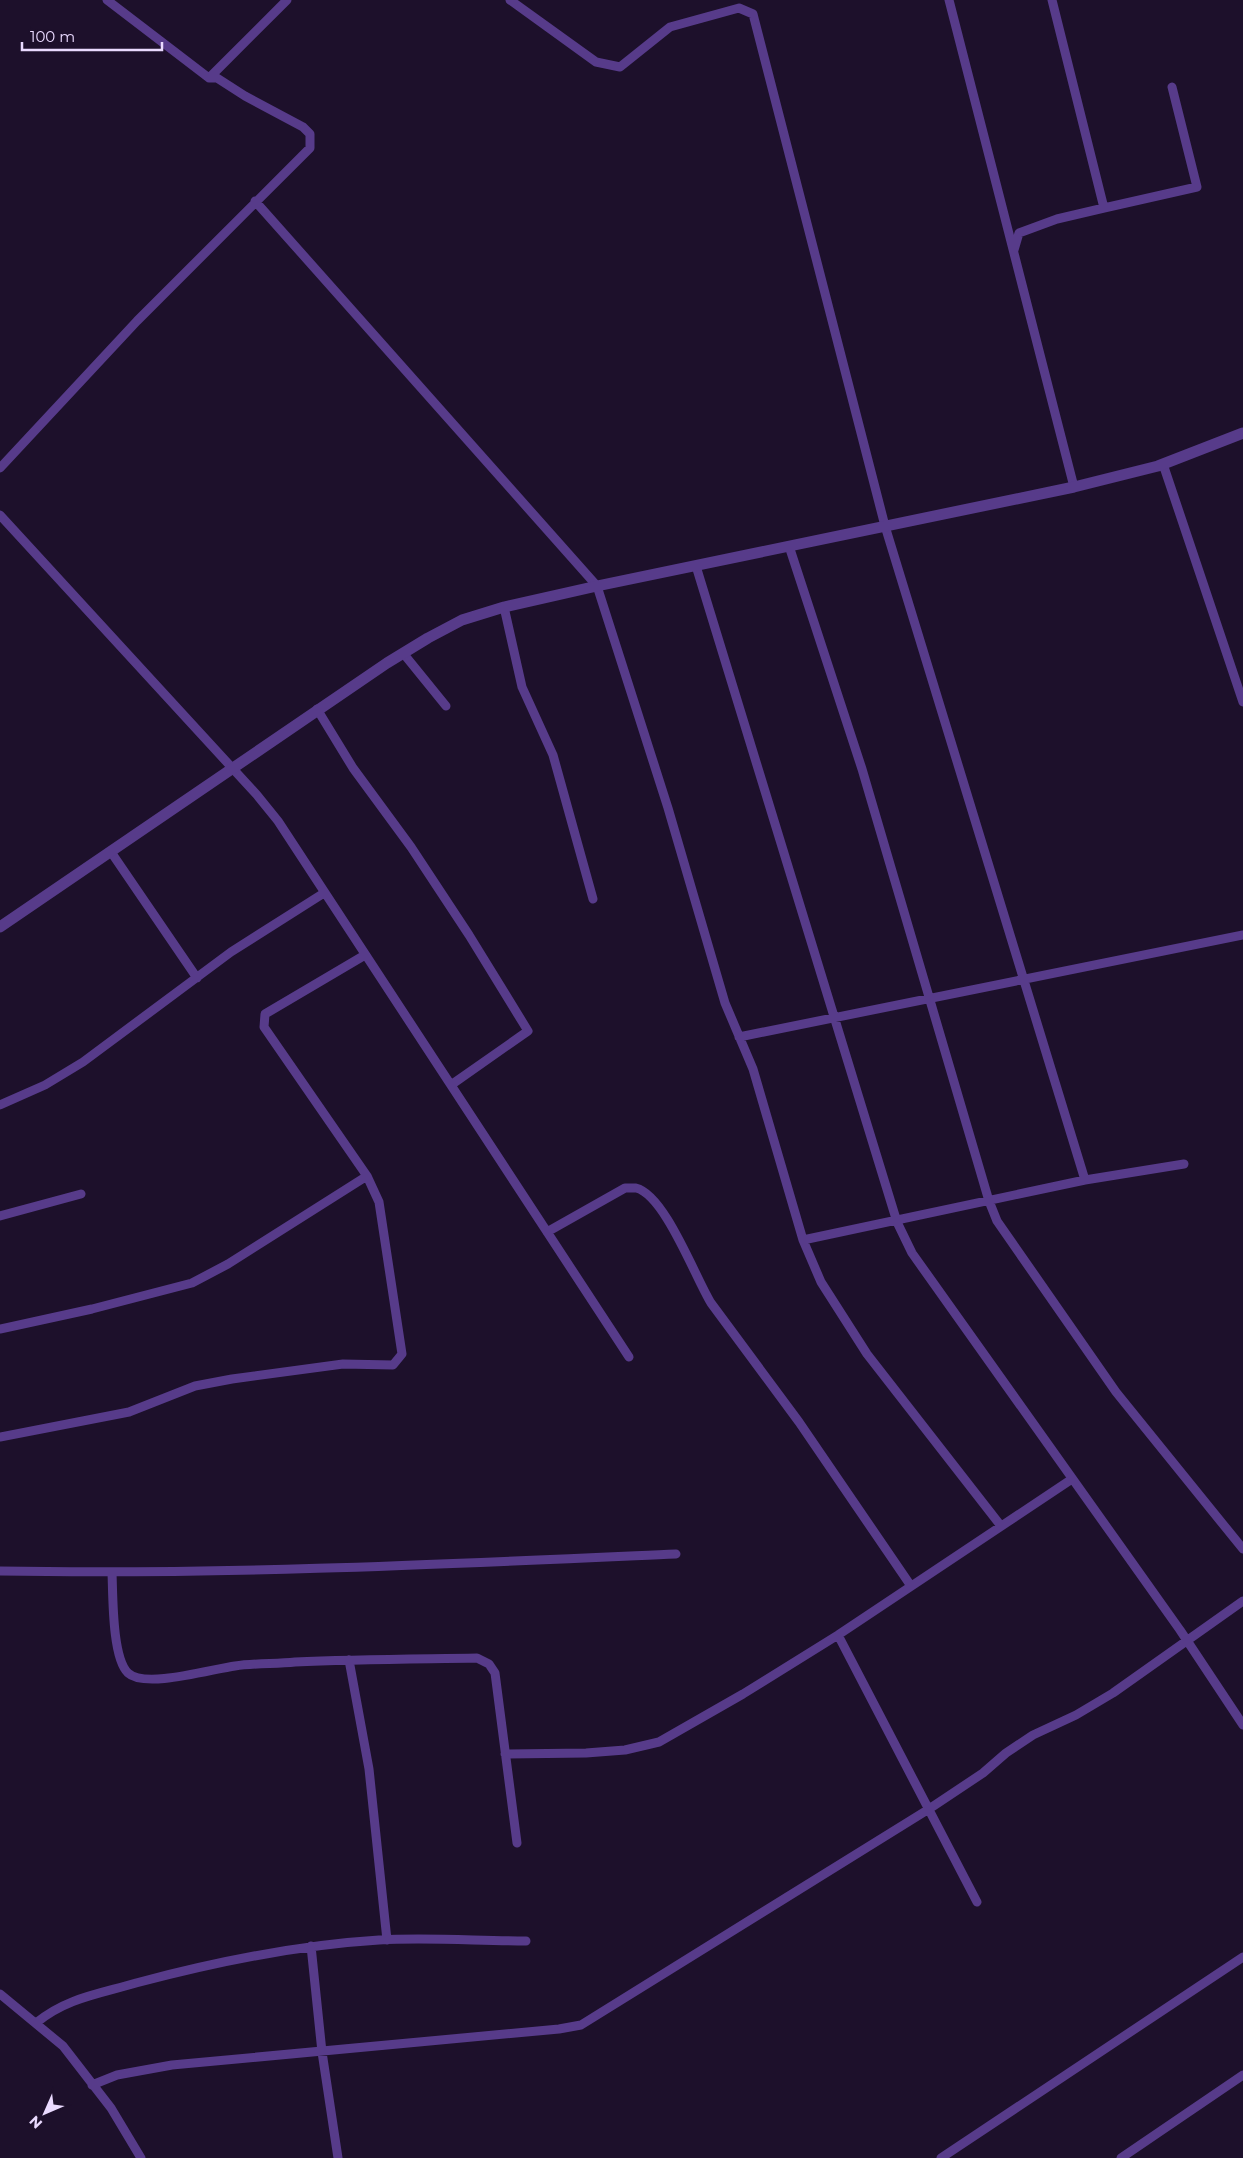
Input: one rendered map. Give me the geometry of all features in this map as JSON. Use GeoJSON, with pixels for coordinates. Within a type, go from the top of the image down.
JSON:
{"type":"FeatureCollection","features":[{"type":"Feature","properties":{"kind":"street"},"geometry":{"type":"LineString","coordinates":[[0,468],[137,321],[310,148],[310,134],[303,127],[245,96],[217,78],[208,78],[107,0]]}},
{"type":"Feature","properties":{"kind":"street"},"geometry":{"type":"LineString","coordinates":[[208,78],[287,0]]}},
{"type":"Feature","properties":{"kind":"street"},"geometry":{"type":"LineString","coordinates":[[510,0],[596,62],[620,67],[670,27],[739,8],[753,14],[885,526],[1085,1180]]}},
{"type":"Feature","properties":{"kind":"street"},"geometry":{"type":"LineString","coordinates":[[950,0],[1074,487]]}},
{"type":"Feature","properties":{"kind":"street"},"geometry":{"type":"LineString","coordinates":[[1052,0],[1104,208]]}},
{"type":"Feature","properties":{"kind":"street"},"geometry":{"type":"LineString","coordinates":[[1014,252],[1019,233],[1057,219],[1197,187],[1172,87]]}},
{"type":"Feature","properties":{"kind":"street"},"geometry":{"type":"LineString","coordinates":[[255,202],[597,586],[668,808],[725,1004],[753,1070],[803,1240],[822,1282],[867,1354],[1001,1526]]}},
{"type":"Feature","properties":{"kind":"street"},"geometry":{"type":"LineString","coordinates":[[0,927],[318,709],[403,653],[462,620],[504,607],[597,586],[1074,487],[1163,464],[1243,433]]}},
{"type":"Feature","properties":{"kind":"street"},"geometry":{"type":"LineString","coordinates":[[1163,464],[1243,702]]}},
{"type":"Feature","properties":{"kind":"street"},"geometry":{"type":"LineString","coordinates":[[0,515],[257,795],[278,821],[629,1357]]}},
{"type":"Feature","properties":{"kind":"street"},"geometry":{"type":"LineString","coordinates":[[789,546],[862,769],[989,1202],[997,1221],[1116,1392],[1243,1549]]}},
{"type":"Feature","properties":{"kind":"street"},"geometry":{"type":"LineString","coordinates":[[696,566],[897,1222],[912,1253],[1186,1640],[1243,1725]]}},
{"type":"Feature","properties":{"kind":"street"},"geometry":{"type":"LineString","coordinates":[[504,607],[522,687],[552,755],[593,899]]}},
{"type":"Feature","properties":{"kind":"street"},"geometry":{"type":"LineString","coordinates":[[403,653],[446,706]]}},
{"type":"Feature","properties":{"kind":"street"},"geometry":{"type":"LineString","coordinates":[[318,709],[353,768],[411,847],[528,1031],[451,1085]]}},
{"type":"Feature","properties":{"kind":"street"},"geometry":{"type":"LineString","coordinates":[[111,852],[197,978]]}},
{"type":"Feature","properties":{"kind":"street"},"geometry":{"type":"LineString","coordinates":[[0,1105],[45,1085],[83,1062],[231,952],[324,893]]}},
{"type":"Feature","properties":{"kind":"street"},"geometry":{"type":"LineString","coordinates":[[740,1038],[1243,934]]}},
{"type":"Feature","properties":{"kind":"street"},"geometry":{"type":"LineString","coordinates":[[0,1438],[129,1412],[195,1386],[343,1364],[393,1365],[402,1354],[391,1269],[379,1202],[367,1176],[264,1027],[265,1014],[365,955]]}},
{"type":"Feature","properties":{"kind":"street"},"geometry":{"type":"LineString","coordinates":[[803,1240],[897,1222],[1085,1180],[1184,1164]]}},
{"type":"Feature","properties":{"kind":"street"},"geometry":{"type":"LineString","coordinates":[[0,1329],[92,1309],[192,1283],[228,1264],[367,1176]]}},
{"type":"Feature","properties":{"kind":"street"},"geometry":{"type":"LineString","coordinates":[[547,1232],[625,1188],[638,1188],[656,1203],[673,1225],[699,1284],[711,1303],[799,1422],[911,1586]]}},
{"type":"Feature","properties":{"kind":"street"},"geometry":{"type":"LineString","coordinates":[[0,1216],[81,1194]]}},
{"type":"Feature","properties":{"kind":"street"},"geometry":{"type":"LineString","coordinates":[[505,1754],[586,1754],[625,1750],[660,1742],[743,1694],[838,1635],[1072,1479]]}},
{"type":"Feature","properties":{"kind":"street"},"geometry":{"type":"LineString","coordinates":[[0,1571],[112,1573],[289,1569],[676,1554]]}},
{"type":"Feature","properties":{"kind":"street"},"geometry":{"type":"LineString","coordinates":[[112,1573],[116,1639],[120,1659],[126,1672],[134,1678],[175,1677],[236,1666],[349,1660],[478,1658],[489,1664],[495,1673],[518,1843]]}},
{"type":"Feature","properties":{"kind":"street"},"geometry":{"type":"LineString","coordinates":[[92,2084],[118,2075],[172,2066],[559,2029],[580,2025],[929,1809],[983,1773],[1006,1753],[1033,1735],[1076,1715],[1113,1693],[1243,1601]]}},
{"type":"Feature","properties":{"kind":"street"},"geometry":{"type":"LineString","coordinates":[[838,1635],[977,1902]]}},
{"type":"Feature","properties":{"kind":"street"},"geometry":{"type":"LineString","coordinates":[[349,1660],[369,1769],[387,1940]]}},
{"type":"Feature","properties":{"kind":"street"},"geometry":{"type":"LineString","coordinates":[[36,2023],[49,2012],[67,2002],[181,1971],[311,1946],[387,1940],[526,1941]]}},
{"type":"Feature","properties":{"kind":"street"},"geometry":{"type":"LineString","coordinates":[[311,1946],[322,2052],[338,2158]]}},
{"type":"Feature","properties":{"kind":"street"},"geometry":{"type":"LineString","coordinates":[[941,2158],[1243,1957]]}},
{"type":"Feature","properties":{"kind":"street"},"geometry":{"type":"LineString","coordinates":[[0,1994],[63,2046],[111,2108],[141,2158]]}},
{"type":"Feature","properties":{"kind":"street"},"geometry":{"type":"LineString","coordinates":[[1121,2158],[1243,2075]]}}]}
